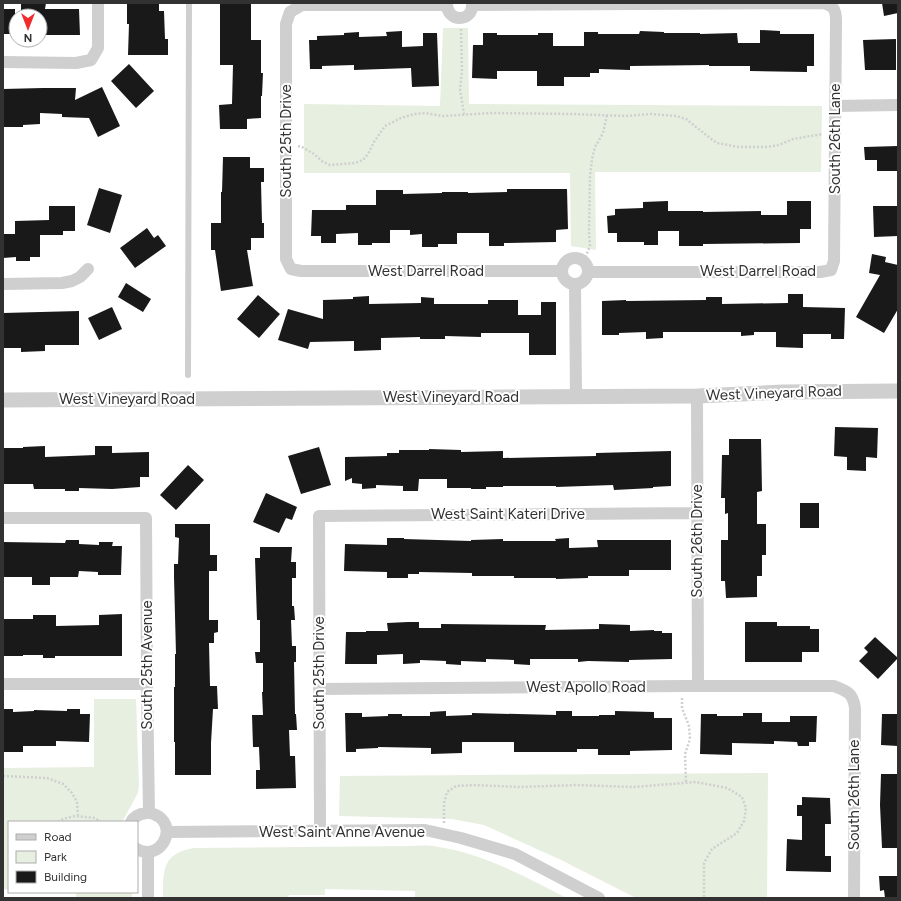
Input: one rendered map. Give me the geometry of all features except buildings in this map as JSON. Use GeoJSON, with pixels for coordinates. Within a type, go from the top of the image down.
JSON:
{"type":"FeatureCollection","features":[{"type":"Feature","properties":{"kind":"street"},"geometry":{"type":"LineString","coordinates":[[3,62],[76,63],[91,60],[98,48],[98,3]]}},
{"type":"Feature","properties":{"kind":"street","name":"South 26th Lane"},"geometry":{"type":"LineString","coordinates":[[472,4],[822,3],[834,8],[836,14],[836,106],[834,261],[831,270]]}},
{"type":"Feature","properties":{"kind":"street"},"geometry":{"type":"LineString","coordinates":[[446,4],[447,11],[456,18],[461,18],[468,15],[471,11],[472,4]]}},
{"type":"Feature","properties":{"kind":"street","name":"South 25th Drive"},"geometry":{"type":"LineString","coordinates":[[291,269],[286,259],[286,24],[290,12],[302,5],[446,4]]}},
{"type":"Feature","properties":{"kind":"street"},"geometry":{"type":"LineString","coordinates":[[836,106],[898,105]]}},
{"type":"Feature","properties":{"kind":"street","name":"West Darrel Road"},"geometry":{"type":"LineString","coordinates":[[291,269],[301,271],[562,271],[563,266],[572,258],[578,259],[586,266],[820,272],[831,270]]}},
{"type":"Feature","properties":{"kind":"street"},"geometry":{"type":"LineString","coordinates":[[562,271],[563,277],[567,282],[575,285],[583,282],[587,277],[586,266]]}},
{"type":"Feature","properties":{"kind":"street"},"geometry":{"type":"LineString","coordinates":[[3,284],[62,283],[72,281],[80,277],[88,269]]}},
{"type":"Feature","properties":{"kind":"street"},"geometry":{"type":"LineString","coordinates":[[575,285],[576,396]]}},
{"type":"Feature","properties":{"kind":"street","name":"West Vineyard Road"},"geometry":{"type":"LineString","coordinates":[[3,400],[697,396],[783,392],[898,391]]}},
{"type":"Feature","properties":{"kind":"street","name":"South 26th Drive"},"geometry":{"type":"LineString","coordinates":[[697,396],[698,686]]}},
{"type":"Feature","properties":{"kind":"street","name":"West Saint Kateri Drive"},"geometry":{"type":"LineString","coordinates":[[319,516],[697,513]]}},
{"type":"Feature","properties":{"kind":"street","name":"South 25th Drive"},"geometry":{"type":"LineString","coordinates":[[319,516],[320,831]]}},
{"type":"Feature","properties":{"kind":"street","name":"South 25th Avenue"},"geometry":{"type":"LineString","coordinates":[[3,518],[146,518],[149,812]]}},
{"type":"Feature","properties":{"kind":"street"},"geometry":{"type":"LineString","coordinates":[[3,684],[147,684]]}},
{"type":"Feature","properties":{"kind":"street","name":"West Apollo Road"},"geometry":{"type":"LineString","coordinates":[[320,689],[834,686],[850,694]]}},
{"type":"Feature","properties":{"kind":"street","name":"South 26th Lane"},"geometry":{"type":"LineString","coordinates":[[850,694],[854,700],[855,708],[854,898]]}},
{"type":"Feature","properties":{"kind":"street"},"geometry":{"type":"LineString","coordinates":[[132,821],[139,814],[149,812],[161,818],[165,824],[167,832],[166,839],[162,846],[155,850],[142,850],[148,898]]}},
{"type":"Feature","properties":{"kind":"street","name":"West Saint Anne Avenue"},"geometry":{"type":"LineString","coordinates":[[167,832],[425,830],[461,838],[515,854],[599,898]]}},
{"type":"Feature","properties":{"kind":"lane","name":"West Vineyard Road"},"geometry":{"type":"LineString","coordinates":[[188,376],[189,3]]}},
{"type":"Feature","properties":{"kind":"path"},"geometry":{"type":"LineString","coordinates":[[461,18],[462,71],[460,89],[464,114]]}},
{"type":"Feature","properties":{"kind":"path"},"geometry":{"type":"LineString","coordinates":[[286,143],[302,147],[314,154],[323,162],[330,165],[355,163],[363,160],[368,154],[385,126],[401,118],[414,114],[425,113],[443,116],[492,113],[626,116],[651,114],[676,116],[686,119],[717,142],[739,147],[767,147],[779,145],[793,139],[835,132]]}},
{"type":"Feature","properties":{"kind":"path"},"geometry":{"type":"LineString","coordinates":[[586,266],[590,246],[590,176],[592,159],[603,133],[607,115]]}},
{"type":"Feature","properties":{"kind":"path"},"geometry":{"type":"LineString","coordinates":[[683,686],[682,708],[689,726],[690,740],[685,754],[686,783]]}},
{"type":"Feature","properties":{"kind":"path"},"geometry":{"type":"LineString","coordinates":[[3,776],[47,778],[63,784],[72,793],[77,802],[78,816]]}},
{"type":"Feature","properties":{"kind":"path"},"geometry":{"type":"LineString","coordinates":[[444,834],[444,803],[447,792],[456,786],[475,785],[520,787],[577,785],[634,787],[696,782],[727,788],[742,797],[746,808],[744,821],[737,833],[712,850],[704,863],[704,898]]}},
{"type":"Feature","properties":{"kind":"path"},"geometry":{"type":"LineString","coordinates":[[60,821],[75,816],[95,818],[100,821]]}},
{"type":"Feature","properties":{"kind":"green space"},"geometry":{"type":"Polygon","coordinates":[[[443,28],[468,28],[469,104],[822,106],[821,172],[595,172],[596,250],[571,246],[570,173],[304,173],[304,104],[440,106],[443,28]]]}},
{"type":"Feature","properties":{"kind":"green space"},"geometry":{"type":"Polygon","coordinates":[[[94,699],[136,699],[139,785],[138,793],[123,821],[8,821],[8,890],[3,889],[3,768],[94,767],[94,699]]]}},
{"type":"Feature","properties":{"kind":"green space"},"geometry":{"type":"Polygon","coordinates":[[[768,773],[767,898],[636,898],[559,859],[484,825],[452,819],[339,816],[340,776],[768,773]]]}},
{"type":"Feature","properties":{"kind":"green space"},"geometry":{"type":"Polygon","coordinates":[[[423,846],[451,849],[486,860],[502,866],[567,898],[415,898],[415,891],[325,889],[325,895],[289,895],[288,898],[163,898],[163,880],[166,865],[170,859],[183,850],[194,848],[423,846]]]}},
{"type":"Feature","properties":{"kind":"green space"},"geometry":{"type":"Polygon","coordinates":[[[76,893],[132,893],[132,898],[76,898],[76,893]]]}}]}
